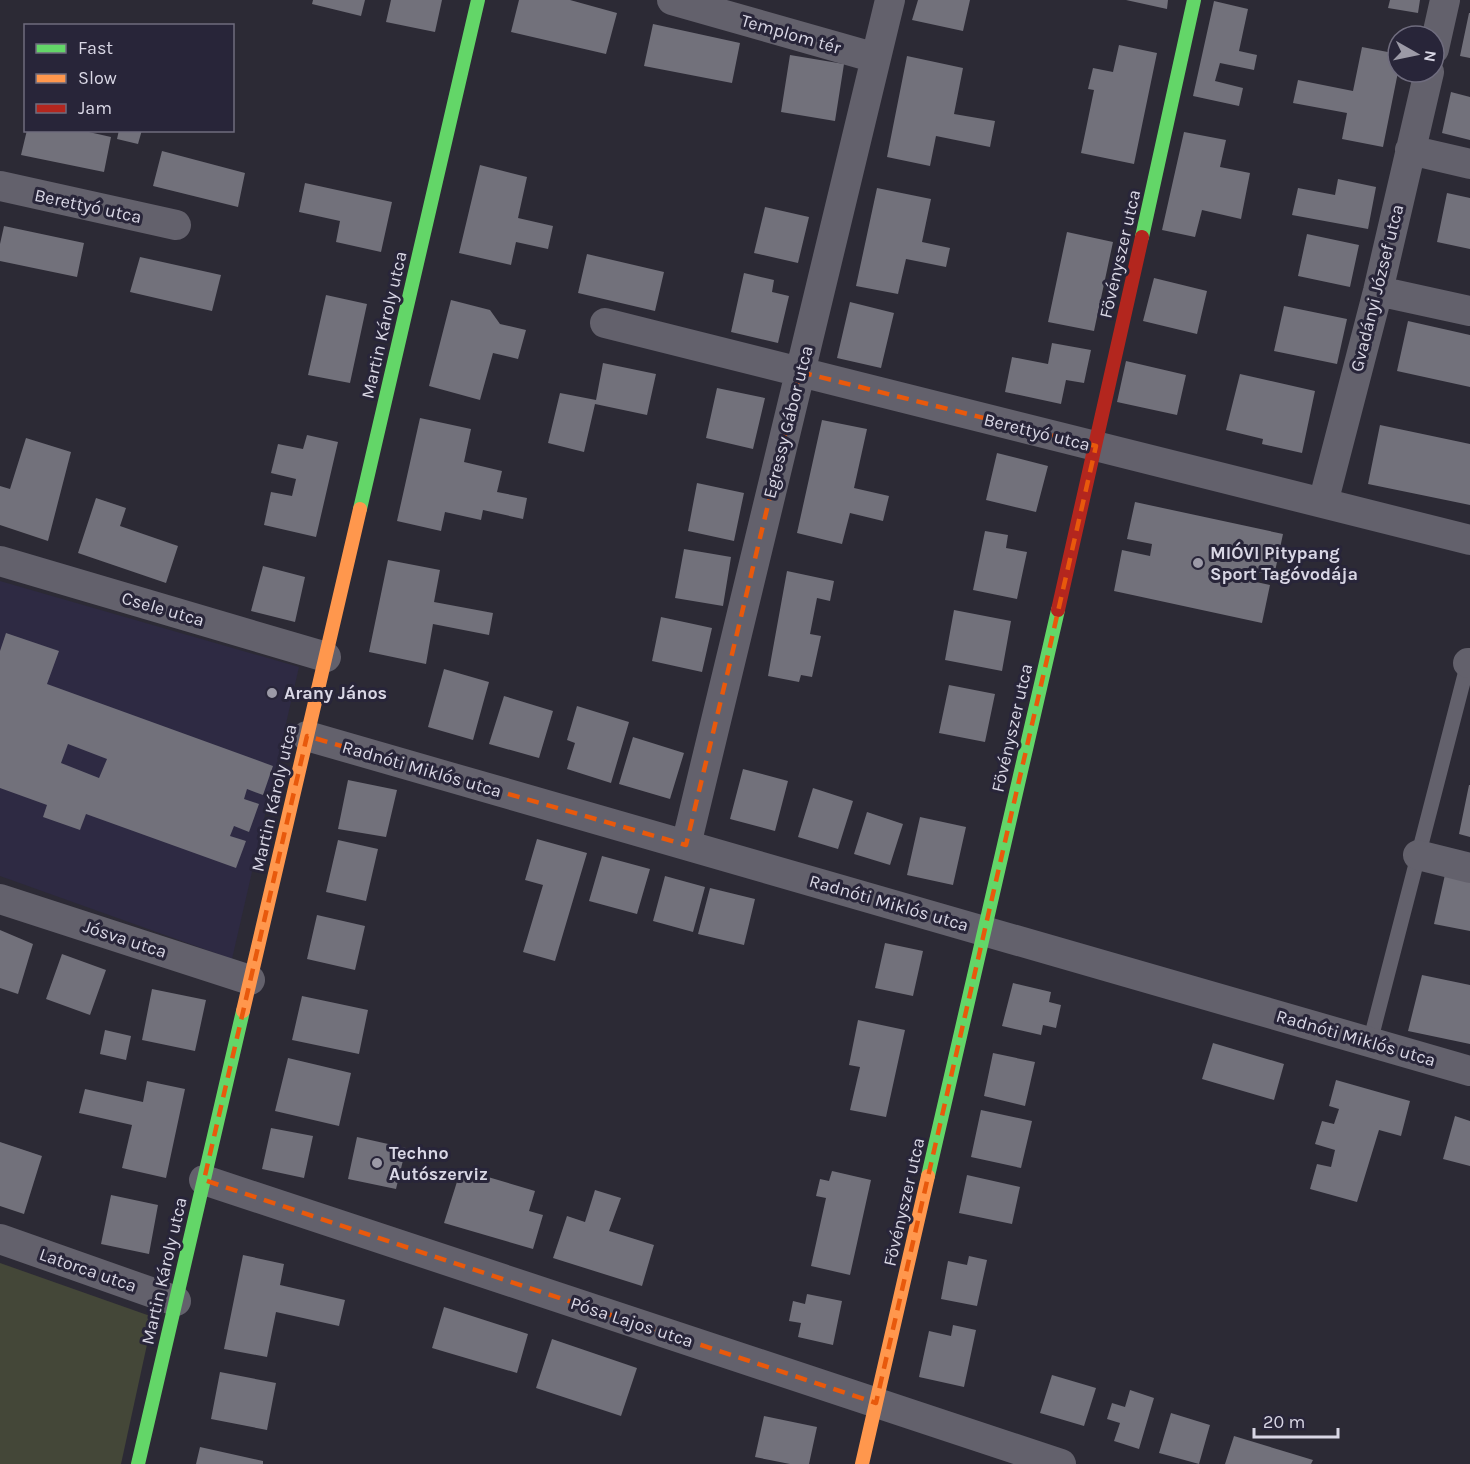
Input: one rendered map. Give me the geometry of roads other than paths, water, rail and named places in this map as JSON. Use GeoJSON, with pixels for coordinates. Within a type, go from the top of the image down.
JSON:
{"type":"FeatureCollection","features":[{"type":"Feature","properties":{"kind":"street","name":"Martin Károly utca"},"geometry":{"type":"LineString","coordinates":[[138,1464],[478,0]]}},
{"type":"Feature","properties":{"kind":"street","name":"Templom tér"},"geometry":{"type":"LineString","coordinates":[[672,0],[876,58]]}},
{"type":"Feature","properties":{"kind":"street","name":"Egressy Gábor utca"},"geometry":{"type":"LineString","coordinates":[[686,844],[890,0]]}},
{"type":"Feature","properties":{"kind":"street","name":"Fövényszer utca"},"geometry":{"type":"LineString","coordinates":[[862,1464],[1096,446],[1194,0]]}},
{"type":"Feature","properties":{"kind":"street"},"geometry":{"type":"LineString","coordinates":[[1440,24],[1445,0]]}},
{"type":"Feature","properties":{"kind":"street","name":"Gvadányi József utca"},"geometry":{"type":"LineString","coordinates":[[1323,503],[1426,84]]}},
{"type":"Feature","properties":{"kind":"street"},"geometry":{"type":"LineString","coordinates":[[1410,150],[1470,164]]}},
{"type":"Feature","properties":{"kind":"street","name":"Berettyó utca"},"geometry":{"type":"LineString","coordinates":[[0,186],[176,225]]}},
{"type":"Feature","properties":{"kind":"street"},"geometry":{"type":"LineString","coordinates":[[1377,291],[1470,311]]}},
{"type":"Feature","properties":{"kind":"street","name":"Berettyó utca"},"geometry":{"type":"LineString","coordinates":[[605,323],[1470,540]]}},
{"type":"Feature","properties":{"kind":"street","name":"Csele utca"},"geometry":{"type":"LineString","coordinates":[[0,561],[326,657]]}},
{"type":"Feature","properties":{"kind":"street","name":"Radnóti Miklós utca"},"geometry":{"type":"LineString","coordinates":[[307,736],[1470,1071]]}},
{"type":"Feature","properties":{"kind":"street"},"geometry":{"type":"LineString","coordinates":[[1418,855],[1470,868]]}},
{"type":"Feature","properties":{"kind":"street","name":"Jósva utca"},"geometry":{"type":"LineString","coordinates":[[0,898],[250,980]]}},
{"type":"Feature","properties":{"kind":"street","name":"Pósa Lajos utca"},"geometry":{"type":"LineString","coordinates":[[204,1180],[1061,1464]]}},
{"type":"Feature","properties":{"kind":"street","name":"Latorca utca"},"geometry":{"type":"LineString","coordinates":[[0,1239],[176,1301]]}},
{"type":"Feature","properties":{"kind":"lane"},"geometry":{"type":"LineString","coordinates":[[1370,1042],[1469,661]]}},
{"type":"Feature","properties":{"kind":"place","name":"MIÓVI Pitypang Sport Tagóvodája"},"geometry":{"type":"Point","coordinates":[1198,563]}},
{"type":"Feature","properties":{"kind":"place","name":"Arany János"},"geometry":{"type":"Point","coordinates":[272,693]}},
{"type":"Feature","properties":{"kind":"place","name":"Techno Autószerviz"},"geometry":{"type":"Point","coordinates":[377,1163]}}]}
